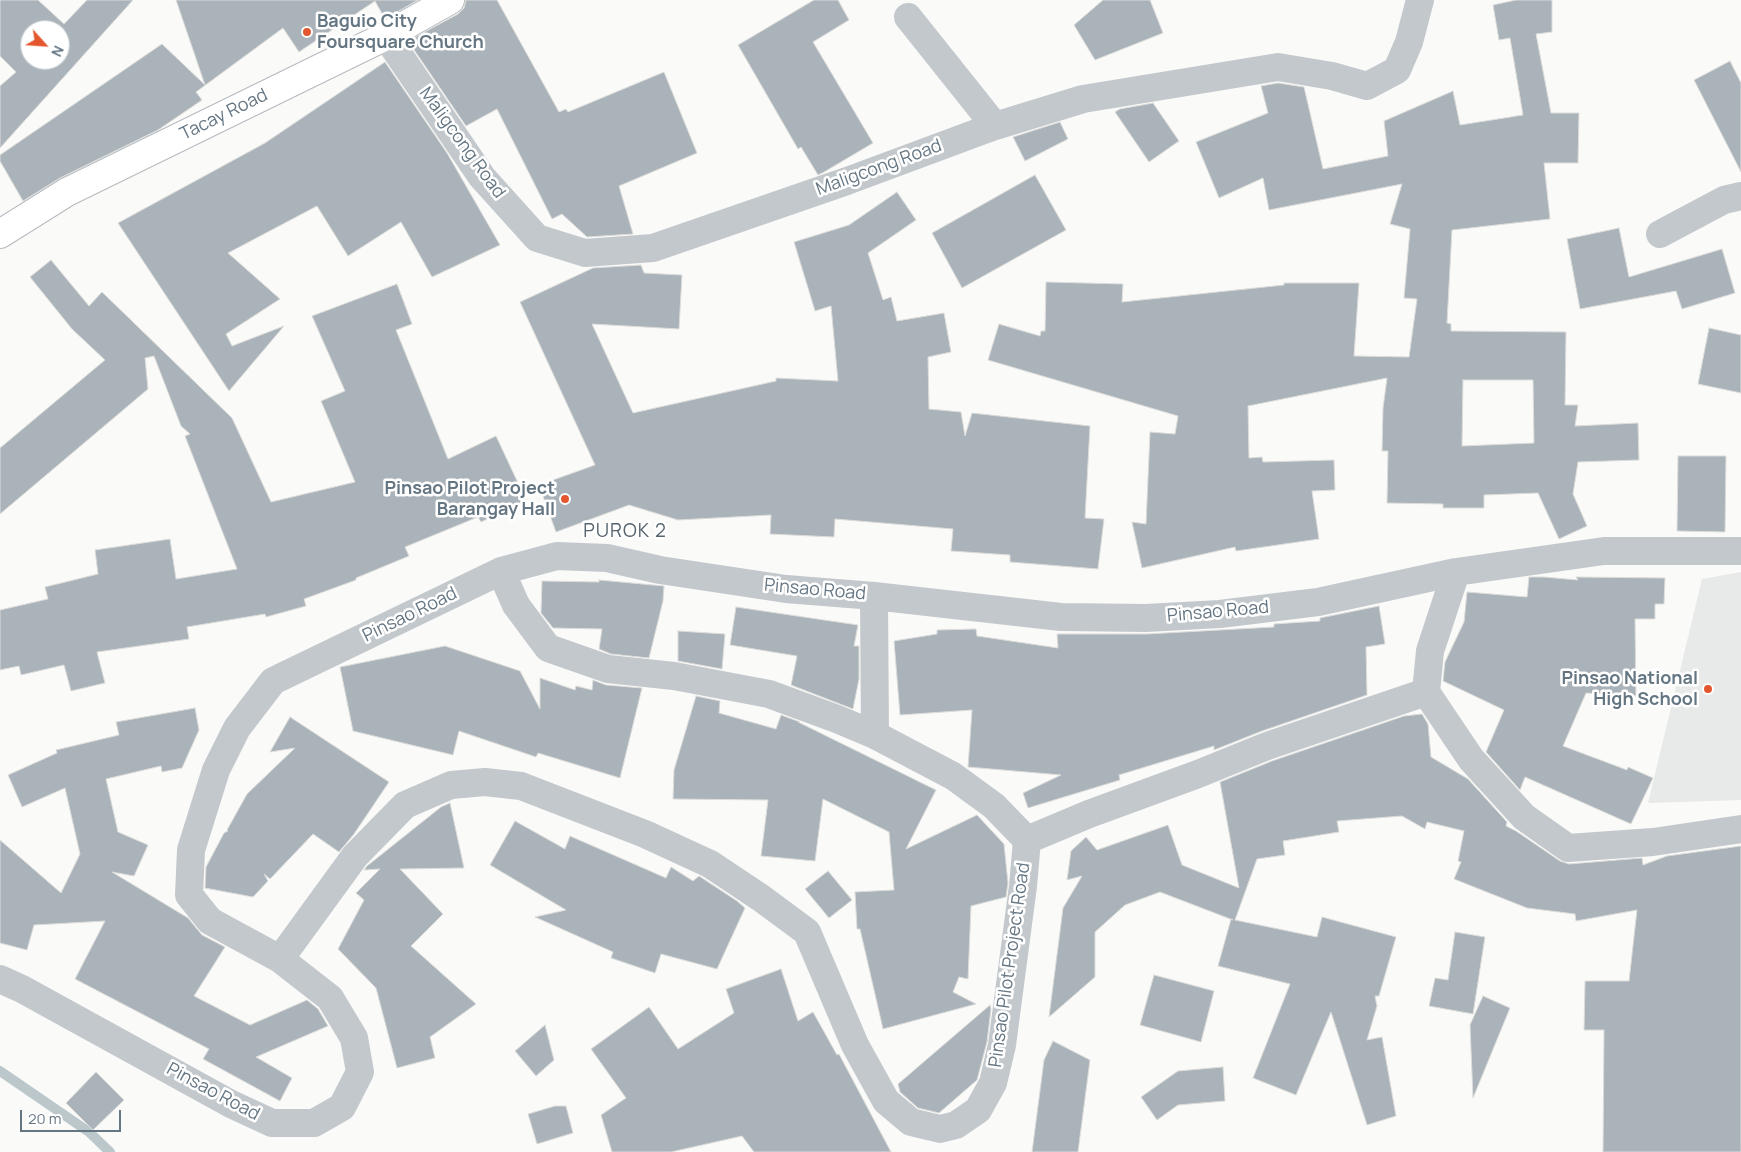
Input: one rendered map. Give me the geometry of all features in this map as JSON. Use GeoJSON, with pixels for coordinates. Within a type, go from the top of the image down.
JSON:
{"type":"FeatureCollection","features":[{"type":"Feature","properties":{"kind":"main road","name":"Tacay Road"},"geometry":{"type":"LineString","coordinates":[[0,234],[67,192],[386,36],[450,0]]}},
{"type":"Feature","properties":{"kind":"street","name":"Maligcong Road"},"geometry":{"type":"LineString","coordinates":[[386,36],[482,177],[537,238],[585,253],[653,248],[847,181],[995,126],[1083,99],[1278,67],[1332,76],[1368,86],[1396,70],[1409,42],[1420,0]]}},
{"type":"Feature","properties":{"kind":"street"},"geometry":{"type":"LineString","coordinates":[[908,17],[995,126]]}},
{"type":"Feature","properties":{"kind":"street"},"geometry":{"type":"LineString","coordinates":[[1660,234],[1724,200],[1741,196]]}},
{"type":"Feature","properties":{"kind":"street"},"geometry":{"type":"LineString","coordinates":[[1741,551],[1604,552],[1456,572],[1430,651],[1426,692],[1471,759],[1524,817],[1568,848],[1652,842],[1741,829]]}},
{"type":"Feature","properties":{"kind":"street","name":"Pinsao Road"},"geometry":{"type":"LineString","coordinates":[[0,979],[22,988],[231,1104],[272,1123],[314,1123],[342,1107],[360,1072],[354,1038],[330,998],[280,959],[210,921],[189,895],[191,850],[216,770],[237,728],[273,681],[501,571],[557,556],[607,558],[660,570],[786,589],[874,596],[1062,617],[1146,618],[1220,614],[1318,602],[1456,572]]}},
{"type":"Feature","properties":{"kind":"street","name":"Pinsao Pilot Project Road"},"geometry":{"type":"LineString","coordinates":[[280,959],[355,856],[405,805],[451,785],[485,782],[521,786],[644,834],[710,864],[807,932],[855,1046],[886,1101],[911,1122],[940,1129],[956,1124],[978,1110],[993,1083],[1002,1045],[1023,886],[1027,840],[994,806],[952,776],[875,735],[837,719],[769,694],[674,676],[608,669],[548,648],[516,605],[501,571]]}},
{"type":"Feature","properties":{"kind":"street"},"geometry":{"type":"LineString","coordinates":[[874,596],[875,735]]}},
{"type":"Feature","properties":{"kind":"street","name":"Pinsao Pilot Project Road"},"geometry":{"type":"LineString","coordinates":[[1027,840],[1089,814],[1198,774],[1267,746],[1426,692]]}},
{"type":"Feature","properties":{"kind":"shaded area","name":"Pinsao National High School"},"geometry":{"type":"Polygon","coordinates":[[[1741,572],[1741,800],[1648,803],[1702,579],[1741,572]]]}},
{"type":"Feature","properties":{"kind":"building"},"geometry":{"type":"Polygon","coordinates":[[[0,0],[38,0],[60,20],[20,20],[20,70],[70,70],[70,20],[68,20],[87,0],[133,0],[0,148],[0,86],[16,72],[0,56],[0,0]]]}},
{"type":"Feature","properties":{"kind":"building"},"geometry":{"type":"Polygon","coordinates":[[[176,0],[418,0],[385,19],[375,1],[299,52],[283,28],[196,92],[202,100],[158,130],[60,178],[23,201],[0,161],[0,155],[162,44],[205,85],[176,0]]]}},
{"type":"Feature","properties":{"kind":"building"},"geometry":{"type":"Polygon","coordinates":[[[466,0],[497,0],[559,112],[566,109],[568,112],[664,72],[697,153],[619,186],[633,234],[587,237],[562,214],[552,219],[497,109],[466,126],[408,41],[458,14],[464,8],[466,0]]]}},
{"type":"Feature","properties":{"kind":"building"},"geometry":{"type":"Polygon","coordinates":[[[814,0],[838,0],[849,20],[813,42],[873,143],[818,175],[801,147],[798,149],[738,45],[814,0]]]}},
{"type":"Feature","properties":{"kind":"building"},"geometry":{"type":"Polygon","coordinates":[[[1103,0],[1150,0],[1163,33],[1095,60],[1074,25],[1103,0]]]}},
{"type":"Feature","properties":{"kind":"building"},"geometry":{"type":"Polygon","coordinates":[[[1516,0],[1552,0],[1552,32],[1536,34],[1551,113],[1579,113],[1578,163],[1544,163],[1550,219],[1452,230],[1447,323],[1451,324],[1451,331],[1566,332],[1565,405],[1578,405],[1575,426],[1638,423],[1639,460],[1578,462],[1573,494],[1587,526],[1559,539],[1538,493],[1484,495],[1484,508],[1443,508],[1443,504],[1387,503],[1388,451],[1382,451],[1383,408],[1387,378],[1248,406],[1249,458],[1262,457],[1263,462],[1334,460],[1335,490],[1312,491],[1319,539],[1236,551],[1235,547],[1142,568],[1132,522],[1146,524],[1150,432],[1175,434],[1178,416],[988,360],[999,324],[1040,336],[1041,331],[1045,331],[1046,282],[1123,284],[1122,302],[1284,285],[1284,283],[1359,283],[1354,356],[1409,357],[1417,299],[1404,298],[1410,229],[1390,224],[1402,184],[1269,210],[1263,178],[1219,198],[1196,142],[1268,113],[1261,86],[1278,83],[1304,87],[1323,169],[1388,156],[1384,121],[1453,91],[1460,125],[1523,115],[1510,38],[1499,40],[1493,5],[1516,0]],[[1463,380],[1462,446],[1534,443],[1533,380],[1463,380]]]}},
{"type":"Feature","properties":{"kind":"building"},"geometry":{"type":"Polygon","coordinates":[[[1730,61],[1741,83],[1741,172],[1694,80],[1730,61]]]}},
{"type":"Feature","properties":{"kind":"building"},"geometry":{"type":"Polygon","coordinates":[[[385,62],[447,153],[500,245],[432,277],[401,222],[348,256],[317,206],[228,253],[280,299],[226,334],[232,346],[284,326],[229,391],[118,223],[265,143],[385,62]]]}},
{"type":"Feature","properties":{"kind":"building"},"geometry":{"type":"Polygon","coordinates":[[[1153,103],[1179,141],[1149,162],[1115,112],[1120,109],[1153,103]]]}},
{"type":"Feature","properties":{"kind":"building"},"geometry":{"type":"Polygon","coordinates":[[[1060,122],[1068,139],[1025,161],[1013,137],[1060,122]]]}},
{"type":"Feature","properties":{"kind":"building"},"geometry":{"type":"Polygon","coordinates":[[[1035,175],[1066,230],[962,288],[932,233],[1035,175]]]}},
{"type":"Feature","properties":{"kind":"building"},"geometry":{"type":"Polygon","coordinates":[[[897,192],[916,220],[868,253],[883,300],[891,297],[897,321],[944,313],[951,352],[928,357],[929,409],[961,412],[965,436],[972,413],[1090,426],[1085,518],[1104,519],[1098,569],[1010,562],[1010,555],[951,551],[953,529],[835,519],[834,537],[770,534],[771,515],[678,520],[629,505],[556,532],[539,485],[595,465],[520,302],[593,268],[641,265],[644,273],[682,275],[679,329],[592,324],[633,413],[776,381],[776,378],[838,381],[831,306],[815,311],[794,242],[849,225],[897,192]]]}},
{"type":"Feature","properties":{"kind":"building"},"geometry":{"type":"Polygon","coordinates":[[[1619,228],[1629,277],[1722,249],[1735,293],[1682,309],[1676,291],[1580,309],[1567,239],[1619,228]]]}},
{"type":"Feature","properties":{"kind":"building"},"geometry":{"type":"Polygon","coordinates":[[[51,260],[89,306],[102,292],[232,418],[271,502],[355,482],[321,401],[345,391],[312,316],[397,284],[412,324],[396,330],[448,459],[496,436],[526,500],[481,522],[478,517],[405,547],[409,556],[356,578],[356,580],[304,599],[306,606],[266,617],[265,614],[187,627],[189,639],[97,652],[105,683],[71,691],[64,665],[21,675],[19,666],[0,670],[0,610],[48,599],[45,587],[98,574],[95,550],[170,539],[176,579],[237,569],[185,436],[190,434],[181,426],[154,356],[145,358],[148,389],[0,514],[0,448],[105,360],[72,329],[30,277],[51,260]]]}},
{"type":"Feature","properties":{"kind":"building"},"geometry":{"type":"Polygon","coordinates":[[[1709,328],[1741,335],[1741,393],[1698,384],[1709,328]]]}},
{"type":"Feature","properties":{"kind":"building"},"geometry":{"type":"Polygon","coordinates":[[[1678,456],[1726,456],[1725,532],[1677,531],[1678,456]]]}},
{"type":"Feature","properties":{"kind":"building"},"geometry":{"type":"Polygon","coordinates":[[[1529,577],[1578,580],[1576,577],[1665,578],[1664,604],[1655,604],[1655,619],[1635,619],[1636,696],[1586,693],[1563,746],[1627,770],[1628,767],[1653,778],[1631,824],[1525,777],[1520,790],[1486,752],[1504,710],[1443,681],[1445,662],[1464,622],[1467,592],[1527,597],[1529,577]]]}},
{"type":"Feature","properties":{"kind":"building"},"geometry":{"type":"Polygon","coordinates":[[[599,580],[664,586],[663,601],[649,658],[611,654],[599,649],[602,629],[553,628],[541,613],[542,581],[599,582],[599,580]]]}},
{"type":"Feature","properties":{"kind":"building"},"geometry":{"type":"Polygon","coordinates":[[[1379,606],[1385,644],[1366,647],[1367,695],[1262,731],[1214,750],[1214,746],[1119,775],[1120,780],[1028,808],[1023,793],[1061,775],[968,767],[972,710],[900,715],[894,641],[937,634],[937,630],[976,629],[977,636],[1058,648],[1057,634],[1147,634],[1274,627],[1274,624],[1320,621],[1320,618],[1379,606]]]}},
{"type":"Feature","properties":{"kind":"building"},"geometry":{"type":"Polygon","coordinates":[[[736,607],[858,625],[854,646],[859,646],[859,679],[853,709],[791,685],[797,656],[730,645],[736,607]]]}},
{"type":"Feature","properties":{"kind":"building"},"geometry":{"type":"Polygon","coordinates":[[[678,631],[725,634],[722,669],[678,661],[678,631]]]}},
{"type":"Feature","properties":{"kind":"building"},"geometry":{"type":"Polygon","coordinates":[[[445,646],[520,671],[540,709],[540,678],[575,690],[576,686],[592,690],[593,680],[606,685],[642,688],[620,778],[538,753],[536,757],[459,731],[453,755],[353,731],[340,667],[445,646]]]}},
{"type":"Feature","properties":{"kind":"building"},"geometry":{"type":"Polygon","coordinates":[[[696,696],[720,701],[719,713],[776,729],[781,715],[800,722],[798,722],[936,790],[906,849],[977,815],[1004,844],[1008,883],[1006,897],[971,906],[968,979],[959,977],[953,992],[976,1004],[883,1029],[860,929],[857,929],[855,892],[894,890],[889,832],[823,799],[815,861],[761,856],[768,800],[673,799],[674,770],[696,696]]]}},
{"type":"Feature","properties":{"kind":"building"},"geometry":{"type":"Polygon","coordinates":[[[195,708],[199,730],[182,768],[162,772],[161,766],[106,779],[118,832],[148,845],[134,876],[112,872],[188,918],[202,935],[225,947],[194,996],[250,1025],[307,1000],[318,1009],[328,1026],[256,1057],[292,1078],[280,1101],[203,1059],[209,1049],[75,979],[105,921],[34,925],[27,950],[0,943],[0,840],[61,893],[80,854],[65,788],[22,807],[8,775],[57,753],[56,750],[119,735],[116,722],[195,708]]]}},
{"type":"Feature","properties":{"kind":"building"},"geometry":{"type":"Polygon","coordinates":[[[1422,714],[1428,724],[1431,757],[1468,779],[1507,822],[1506,826],[1560,861],[1569,864],[1642,858],[1643,865],[1667,856],[1741,846],[1741,1152],[1603,1152],[1604,1030],[1584,1030],[1585,981],[1629,981],[1637,910],[1576,921],[1575,914],[1527,908],[1454,879],[1461,862],[1458,861],[1464,831],[1427,822],[1425,829],[1402,816],[1337,821],[1339,832],[1283,841],[1285,855],[1257,859],[1235,920],[1317,937],[1322,917],[1396,937],[1379,996],[1375,996],[1377,1006],[1367,1040],[1382,1037],[1396,1116],[1367,1125],[1331,1012],[1296,1095],[1253,1078],[1290,984],[1218,966],[1231,919],[1160,892],[1125,905],[1095,932],[1095,977],[1049,1017],[1063,908],[1082,876],[1067,880],[1071,851],[1086,837],[1097,850],[1168,825],[1182,865],[1239,888],[1220,782],[1272,761],[1404,716],[1422,714]]]}},
{"type":"Feature","properties":{"kind":"building"},"geometry":{"type":"Polygon","coordinates":[[[290,717],[389,782],[354,834],[339,852],[313,834],[270,879],[264,874],[268,881],[253,897],[205,888],[206,867],[224,833],[228,831],[247,794],[295,748],[270,752],[290,717]]]}},
{"type":"Feature","properties":{"kind":"building"},"geometry":{"type":"Polygon","coordinates":[[[450,803],[464,868],[400,869],[443,914],[411,946],[476,1004],[430,1037],[435,1058],[397,1068],[376,988],[338,949],[364,900],[356,893],[380,869],[364,870],[367,866],[441,807],[450,803]]]}},
{"type":"Feature","properties":{"kind":"building"},"geometry":{"type":"Polygon","coordinates":[[[515,821],[565,849],[570,836],[666,878],[671,867],[693,881],[699,876],[737,901],[745,908],[717,969],[661,954],[655,973],[611,958],[613,952],[535,917],[566,910],[490,865],[515,821]]]}},
{"type":"Feature","properties":{"kind":"building"},"geometry":{"type":"Polygon","coordinates":[[[828,871],[852,900],[829,918],[805,889],[828,871]]]}},
{"type":"Feature","properties":{"kind":"building"},"geometry":{"type":"Polygon","coordinates":[[[1455,932],[1485,937],[1473,1014],[1429,1006],[1435,978],[1448,980],[1455,932]]]}},
{"type":"Feature","properties":{"kind":"building"},"geometry":{"type":"Polygon","coordinates":[[[781,969],[798,1021],[813,1012],[837,1055],[839,1054],[891,1152],[754,1152],[742,1136],[671,1152],[612,1152],[601,1115],[626,1098],[591,1049],[649,1007],[678,1049],[734,1013],[726,989],[781,969]]]}},
{"type":"Feature","properties":{"kind":"building"},"geometry":{"type":"Polygon","coordinates":[[[1154,975],[1214,991],[1201,1042],[1140,1025],[1154,975]]]}},
{"type":"Feature","properties":{"kind":"building"},"geometry":{"type":"Polygon","coordinates":[[[1483,996],[1510,1008],[1473,1098],[1470,1025],[1483,996]]]}},
{"type":"Feature","properties":{"kind":"building"},"geometry":{"type":"Polygon","coordinates":[[[990,1005],[987,1042],[977,1080],[939,1113],[918,1108],[900,1092],[898,1084],[990,1005]]]}},
{"type":"Feature","properties":{"kind":"building"},"geometry":{"type":"Polygon","coordinates":[[[545,1025],[554,1060],[536,1076],[515,1051],[545,1025]]]}},
{"type":"Feature","properties":{"kind":"building"},"geometry":{"type":"Polygon","coordinates":[[[1053,1041],[1090,1060],[1078,1152],[1032,1152],[1044,1060],[1053,1041]]]}},
{"type":"Feature","properties":{"kind":"building"},"geometry":{"type":"Polygon","coordinates":[[[1223,1067],[1225,1101],[1178,1105],[1157,1120],[1141,1097],[1178,1071],[1223,1067]]]}},
{"type":"Feature","properties":{"kind":"building"},"geometry":{"type":"Polygon","coordinates":[[[96,1072],[124,1100],[93,1130],[66,1103],[96,1072]]]}},
{"type":"Feature","properties":{"kind":"building"},"geometry":{"type":"Polygon","coordinates":[[[555,1106],[566,1106],[573,1133],[537,1144],[528,1114],[555,1106]]]}},
{"type":"Feature","properties":{"kind":"waterway"},"geometry":{"type":"LineString","coordinates":[[0,1071],[89,1132],[110,1152]]}},
{"type":"Feature","properties":{"kind":"place","name":"Baguio City Foursquare Church"},"geometry":{"type":"Point","coordinates":[307,32]}},
{"type":"Feature","properties":{"kind":"place","name":"Pinsao Pilot Project Barangay Hall"},"geometry":{"type":"Point","coordinates":[565,499]}},
{"type":"Feature","properties":{"kind":"place","name":"Pinsao National High School"},"geometry":{"type":"Point","coordinates":[1708,689]}},
{"type":"Feature","properties":{"kind":"district","name":"PUROK 2"},"geometry":{"type":"Point","coordinates":[625,532]}}]}
